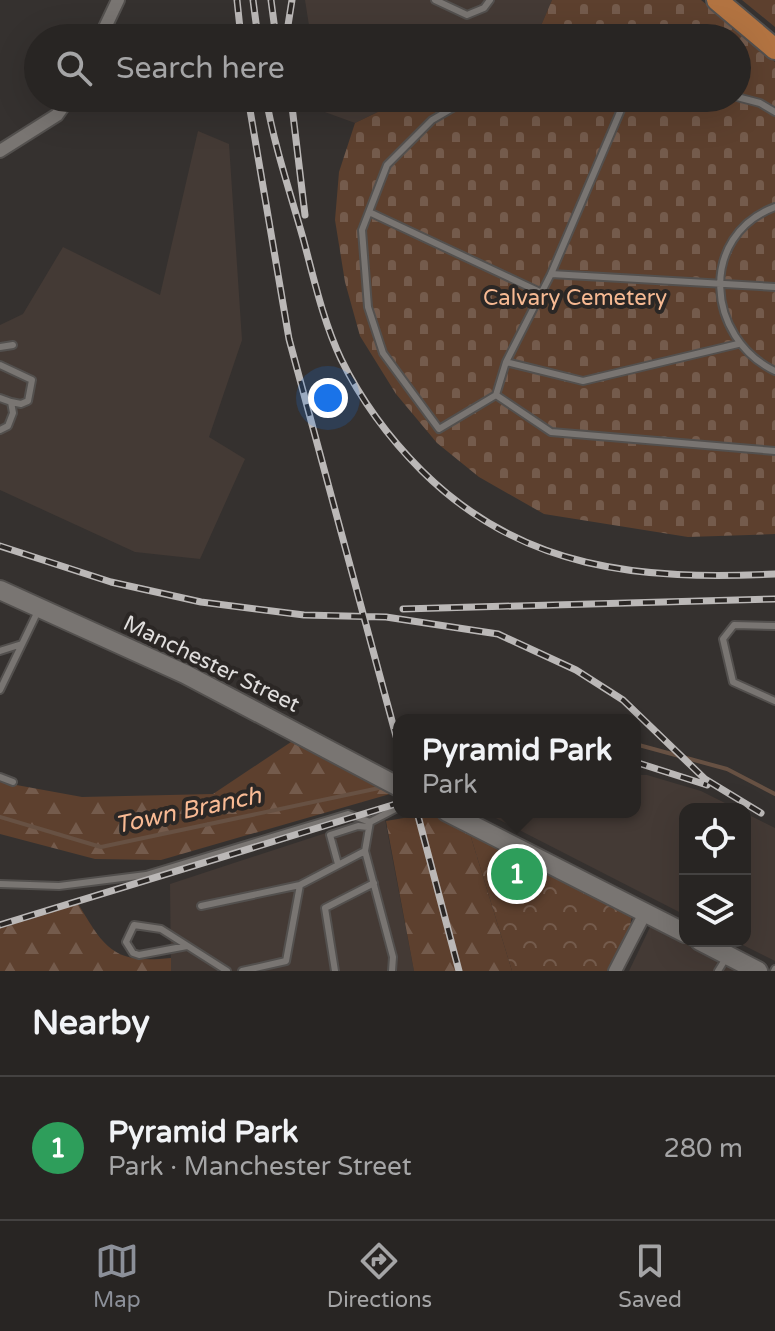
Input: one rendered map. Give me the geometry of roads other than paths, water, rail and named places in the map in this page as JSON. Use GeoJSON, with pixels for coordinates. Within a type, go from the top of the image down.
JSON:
{"type":"FeatureCollection","features":[{"type":"Feature","properties":{"kind":"main road"},"geometry":{"type":"LineString","coordinates":[[717,0],[745,24]]}},
{"type":"Feature","properties":{"kind":"main road"},"geometry":{"type":"LineString","coordinates":[[751,29],[775,49]]}},
{"type":"Feature","properties":{"kind":"main road","name":"Manchester Street"},"geometry":{"type":"LineString","coordinates":[[0,590],[185,674],[393,784]]}},
{"type":"Feature","properties":{"kind":"main road"},"geometry":{"type":"LineString","coordinates":[[459,818],[679,930]]}},
{"type":"Feature","properties":{"kind":"main road"},"geometry":{"type":"LineString","coordinates":[[706,947],[723,963],[758,971]]}},
{"type":"Feature","properties":{"kind":"street"},"geometry":{"type":"LineString","coordinates":[[107,24],[118,0]]}},
{"type":"Feature","properties":{"kind":"street"},"geometry":{"type":"LineString","coordinates":[[0,151],[59,112]]}},
{"type":"Feature","properties":{"kind":"street"},"geometry":{"type":"LineString","coordinates":[[615,971],[645,913]]}},
{"type":"Feature","properties":{"kind":"lane"},"geometry":{"type":"LineString","coordinates":[[435,0],[467,15],[484,8],[490,0]]}},
{"type":"Feature","properties":{"kind":"lane"},"geometry":{"type":"LineString","coordinates":[[751,101],[775,112]]}},
{"type":"Feature","properties":{"kind":"lane"},"geometry":{"type":"LineString","coordinates":[[446,112],[432,120],[387,165],[362,230],[368,307],[383,353],[439,429],[496,395],[506,362],[551,274],[620,112]]}},
{"type":"Feature","properties":{"kind":"lane"},"geometry":{"type":"LineString","coordinates":[[775,207],[741,230],[726,255],[719,284],[724,315],[738,344],[758,363],[775,371]]}},
{"type":"Feature","properties":{"kind":"lane"},"geometry":{"type":"LineString","coordinates":[[369,212],[542,293]]}},
{"type":"Feature","properties":{"kind":"lane"},"geometry":{"type":"LineString","coordinates":[[551,274],[775,287]]}},
{"type":"Feature","properties":{"kind":"lane"},"geometry":{"type":"LineString","coordinates":[[506,362],[583,381],[738,344]]}},
{"type":"Feature","properties":{"kind":"lane"},"geometry":{"type":"LineString","coordinates":[[0,347],[13,345]]}},
{"type":"Feature","properties":{"kind":"lane"},"geometry":{"type":"LineString","coordinates":[[0,365],[32,380],[33,390],[28,401],[21,404],[0,398]]}},
{"type":"Feature","properties":{"kind":"lane"},"geometry":{"type":"LineString","coordinates":[[496,395],[551,432],[775,451]]}},
{"type":"Feature","properties":{"kind":"lane"},"geometry":{"type":"LineString","coordinates":[[0,430],[8,426],[13,413],[11,402]]}},
{"type":"Feature","properties":{"kind":"lane"},"geometry":{"type":"LineString","coordinates":[[0,690],[40,608]]}},
{"type":"Feature","properties":{"kind":"lane"},"geometry":{"type":"LineString","coordinates":[[775,626],[734,625],[723,639],[733,682],[775,701]]}},
{"type":"Feature","properties":{"kind":"lane"},"geometry":{"type":"LineString","coordinates":[[0,651],[22,644]]}},
{"type":"Feature","properties":{"kind":"lane"},"geometry":{"type":"LineString","coordinates":[[0,777],[13,782]]}},
{"type":"Feature","properties":{"kind":"lane"},"geometry":{"type":"LineString","coordinates":[[338,864],[330,835],[369,825],[393,811]]}},
{"type":"Feature","properties":{"kind":"lane"},"geometry":{"type":"LineString","coordinates":[[0,884],[59,886],[146,875],[348,814],[369,825]]}},
{"type":"Feature","properties":{"kind":"lane"},"geometry":{"type":"LineString","coordinates":[[369,825],[365,851],[393,957],[392,971]]}},
{"type":"Feature","properties":{"kind":"lane"},"geometry":{"type":"LineString","coordinates":[[201,906],[300,885],[365,851]]}},
{"type":"Feature","properties":{"kind":"lane"},"geometry":{"type":"LineString","coordinates":[[335,971],[325,908],[374,883]]}},
{"type":"Feature","properties":{"kind":"lane"},"geometry":{"type":"LineString","coordinates":[[242,971],[286,961],[300,885]]}},
{"type":"Feature","properties":{"kind":"lane"},"geometry":{"type":"LineString","coordinates":[[187,946],[139,955],[133,953],[126,942],[129,930],[142,925],[161,929],[187,946],[218,969],[227,971]]}},
{"type":"Feature","properties":{"kind":"waterway","name":"Town Branch"},"geometry":{"type":"LineString","coordinates":[[641,746],[727,769],[775,794]]}},
{"type":"Feature","properties":{"kind":"waterway","name":"Town Branch"},"geometry":{"type":"LineString","coordinates":[[0,817],[101,847],[384,787]]}},
{"type":"Feature","properties":{"kind":"railway"},"geometry":{"type":"LineString","coordinates":[[237,0],[240,24]]}},
{"type":"Feature","properties":{"kind":"railway"},"geometry":{"type":"LineString","coordinates":[[253,0],[256,24]]}},
{"type":"Feature","properties":{"kind":"railway"},"geometry":{"type":"LineString","coordinates":[[271,0],[274,24]]}},
{"type":"Feature","properties":{"kind":"railway"},"geometry":{"type":"LineString","coordinates":[[288,24],[292,0]]}},
{"type":"Feature","properties":{"kind":"railway"},"geometry":{"type":"LineString","coordinates":[[250,112],[289,339],[393,725]]}},
{"type":"Feature","properties":{"kind":"railway"},"geometry":{"type":"LineString","coordinates":[[269,112],[319,300],[335,345],[367,405],[398,446],[422,471],[461,504],[501,530],[543,549],[586,562],[678,574],[775,574]]}},
{"type":"Feature","properties":{"kind":"railway"},"geometry":{"type":"LineString","coordinates":[[293,112],[305,215]]}},
{"type":"Feature","properties":{"kind":"railway"},"geometry":{"type":"LineString","coordinates":[[0,546],[111,582],[201,602],[304,615],[386,617],[498,634],[576,670],[623,700],[638,714]]}},
{"type":"Feature","properties":{"kind":"railway"},"geometry":{"type":"LineString","coordinates":[[403,609],[775,599]]}},
{"type":"Feature","properties":{"kind":"railway"},"geometry":{"type":"LineString","coordinates":[[641,717],[705,779],[761,813]]}},
{"type":"Feature","properties":{"kind":"railway"},"geometry":{"type":"LineString","coordinates":[[641,764],[707,785]]}},
{"type":"Feature","properties":{"kind":"railway"},"geometry":{"type":"LineString","coordinates":[[0,925],[393,805]]}},
{"type":"Feature","properties":{"kind":"railway"},"geometry":{"type":"LineString","coordinates":[[419,818],[459,971]]}},
{"type":"Feature","properties":{"kind":"place","name":"Pyramid Park"},"geometry":{"type":"Point","coordinates":[517,874]}},
{"type":"Feature","properties":{"kind":"park label","name":"Calvary Cemetery"},"geometry":{"type":"Point","coordinates":[575,297]}}]}
